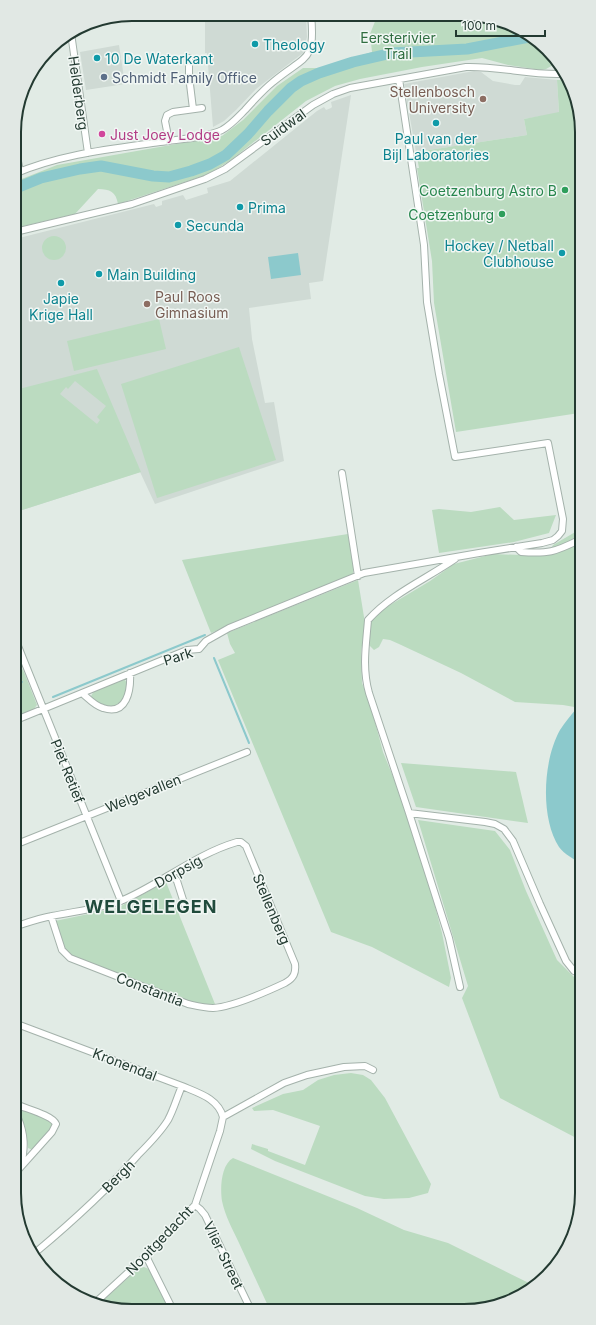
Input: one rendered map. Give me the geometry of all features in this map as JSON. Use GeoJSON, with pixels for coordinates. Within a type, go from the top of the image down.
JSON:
{"type":"FeatureCollection","features":[{"type":"Feature","properties":{"kind":"street"},"geometry":{"type":"LineString","coordinates":[[21,172],[57,159],[214,133],[226,128],[268,86],[304,60],[310,52],[313,40],[312,21]]}},
{"type":"Feature","properties":{"kind":"street","name":"Helderberg"},"geometry":{"type":"LineString","coordinates":[[72,39],[88,153]]}},
{"type":"Feature","properties":{"kind":"street"},"geometry":{"type":"LineString","coordinates":[[189,58],[193,109]]}},
{"type":"Feature","properties":{"kind":"street","name":"Suidwal"},"geometry":{"type":"LineString","coordinates":[[21,231],[132,204],[205,179],[225,169],[300,114],[325,98],[350,88],[466,67],[480,67],[537,74],[559,74]]}},
{"type":"Feature","properties":{"kind":"street","name":"Park"},"geometry":{"type":"LineString","coordinates":[[21,718],[187,650],[199,649],[206,641],[229,628],[364,573],[516,546],[542,543],[553,540],[562,531],[563,519],[548,443],[455,457],[427,302],[424,245],[399,79]]}},
{"type":"Feature","properties":{"kind":"street"},"geometry":{"type":"LineString","coordinates":[[169,141],[165,121],[167,116],[173,112],[202,108]]}},
{"type":"Feature","properties":{"kind":"street"},"geometry":{"type":"LineString","coordinates":[[342,473],[358,576]]}},
{"type":"Feature","properties":{"kind":"street"},"geometry":{"type":"LineString","coordinates":[[516,546],[521,552],[544,553],[558,550],[575,542]]}},
{"type":"Feature","properties":{"kind":"street"},"geometry":{"type":"LineString","coordinates":[[458,557],[401,594],[368,620],[365,678],[449,938],[460,987]]}},
{"type":"Feature","properties":{"kind":"street","name":"Piet Retief"},"geometry":{"type":"LineString","coordinates":[[21,662],[43,709],[121,901]]}},
{"type":"Feature","properties":{"kind":"street"},"geometry":{"type":"LineString","coordinates":[[82,694],[103,708],[118,708],[123,704],[128,696],[130,673]]}},
{"type":"Feature","properties":{"kind":"street","name":"Welgevallen"},"geometry":{"type":"LineString","coordinates":[[21,842],[247,752]]}},
{"type":"Feature","properties":{"kind":"street"},"geometry":{"type":"LineString","coordinates":[[409,813],[485,822],[495,824],[504,829],[513,841],[566,961],[575,970]]}},
{"type":"Feature","properties":{"kind":"street","name":"Stellenberg"},"geometry":{"type":"LineString","coordinates":[[223,847],[237,842],[241,842],[246,846],[293,958],[296,970],[293,978],[276,987]]}},
{"type":"Feature","properties":{"kind":"street","name":"Dorpsig"},"geometry":{"type":"LineString","coordinates":[[21,925],[51,916],[121,901],[135,895],[223,847]]}},
{"type":"Feature","properties":{"kind":"street"},"geometry":{"type":"LineString","coordinates":[[171,874],[177,881],[185,906]]}},
{"type":"Feature","properties":{"kind":"street","name":"Constantia"},"geometry":{"type":"LineString","coordinates":[[51,916],[62,950],[70,958],[188,1004],[205,1007],[221,1007],[276,987]]}},
{"type":"Feature","properties":{"kind":"street","name":"Kronendal"},"geometry":{"type":"LineString","coordinates":[[21,1026],[205,1096],[215,1102],[221,1110],[223,1117]]}},
{"type":"Feature","properties":{"kind":"street"},"geometry":{"type":"LineString","coordinates":[[223,1117],[284,1084],[307,1075],[344,1067],[364,1066],[373,1070]]}},
{"type":"Feature","properties":{"kind":"street","name":"Bergh"},"geometry":{"type":"LineString","coordinates":[[37,1251],[64,1229],[157,1135],[170,1116],[182,1086]]}},
{"type":"Feature","properties":{"kind":"street"},"geometry":{"type":"LineString","coordinates":[[21,1106],[51,1118],[56,1124],[52,1132],[21,1166]]}},
{"type":"Feature","properties":{"kind":"street","name":"Nooitgedacht"},"geometry":{"type":"LineString","coordinates":[[99,1299],[146,1256],[195,1205],[220,1131],[223,1117]]}},
{"type":"Feature","properties":{"kind":"street"},"geometry":{"type":"LineString","coordinates":[[21,1126],[24,1140],[24,1153],[21,1162]]}},
{"type":"Feature","properties":{"kind":"street","name":"Vlier Street"},"geometry":{"type":"LineString","coordinates":[[195,1205],[205,1215],[248,1304]]}},
{"type":"Feature","properties":{"kind":"street"},"geometry":{"type":"LineString","coordinates":[[146,1256],[170,1304]]}},
{"type":"Feature","properties":{"kind":"shaded area"},"geometry":{"type":"Polygon","coordinates":[[[205,21],[306,21],[307,37],[303,53],[256,89],[224,121],[213,127],[207,53],[205,53],[205,21]]]}},
{"type":"Feature","properties":{"kind":"shaded area"},"geometry":{"type":"Polygon","coordinates":[[[119,45],[125,84],[86,90],[80,52],[119,45]]]}},
{"type":"Feature","properties":{"kind":"shaded area","name":"Stellenbosch University"},"geometry":{"type":"Polygon","coordinates":[[[474,71],[481,72],[493,81],[515,85],[520,85],[525,77],[557,80],[559,113],[524,119],[527,135],[416,152],[404,84],[474,71]]]}},
{"type":"Feature","properties":{"kind":"shaded area","name":"Paul Roos Gimnasium"},"geometry":{"type":"Polygon","coordinates":[[[351,95],[323,281],[309,283],[311,299],[249,308],[252,339],[265,403],[274,402],[284,461],[155,504],[140,472],[21,510],[21,237],[154,204],[156,207],[162,205],[162,201],[183,195],[186,200],[208,193],[207,188],[230,181],[317,111],[324,107],[326,110],[331,108],[331,102],[351,95]]]}},
{"type":"Feature","properties":{"kind":"green space","name":"Eersterivier Trail"},"geometry":{"type":"Polygon","coordinates":[[[375,21],[471,21],[486,23],[500,27],[520,36],[543,53],[553,65],[541,70],[508,65],[482,58],[422,67],[360,79],[335,86],[306,101],[231,160],[209,174],[118,204],[116,197],[112,192],[98,189],[75,214],[21,227],[21,179],[57,165],[222,136],[243,120],[277,86],[303,68],[320,68],[372,52],[370,34],[375,21]]]}},
{"type":"Feature","properties":{"kind":"green space","name":"Coetzenburg"},"geometry":{"type":"Polygon","coordinates":[[[557,80],[562,80],[567,89],[571,103],[575,132],[575,414],[456,432],[434,303],[432,261],[417,168],[419,168],[416,152],[527,135],[524,119],[559,112],[557,80]]]}},
{"type":"Feature","properties":{"kind":"green space"},"geometry":{"type":"Polygon","coordinates":[[[54,236],[63,239],[66,248],[63,257],[54,260],[45,257],[42,248],[45,239],[54,236]]]}},
{"type":"Feature","properties":{"kind":"green space"},"geometry":{"type":"Polygon","coordinates":[[[159,319],[166,349],[74,371],[67,341],[159,319]]]}},
{"type":"Feature","properties":{"kind":"green space"},"geometry":{"type":"Polygon","coordinates":[[[239,347],[276,460],[157,498],[121,384],[239,347]]]}},
{"type":"Feature","properties":{"kind":"green space"},"geometry":{"type":"Polygon","coordinates":[[[97,369],[141,472],[21,510],[21,388],[97,369]],[[75,381],[68,389],[66,387],[60,394],[97,424],[100,420],[97,417],[106,406],[75,381]]]}},
{"type":"Feature","properties":{"kind":"green space"},"geometry":{"type":"Polygon","coordinates":[[[500,507],[514,520],[556,515],[549,533],[514,542],[439,553],[432,510],[439,509],[471,512],[500,507]]]}},
{"type":"Feature","properties":{"kind":"green space"},"geometry":{"type":"Polygon","coordinates":[[[575,532],[575,707],[515,702],[461,673],[390,640],[383,639],[379,647],[374,650],[369,645],[371,620],[385,608],[430,581],[454,564],[493,554],[547,556],[553,545],[575,532]]]}},
{"type":"Feature","properties":{"kind":"green space"},"geometry":{"type":"Polygon","coordinates":[[[348,534],[353,565],[353,575],[211,633],[182,560],[348,534]]]}},
{"type":"Feature","properties":{"kind":"green space"},"geometry":{"type":"Polygon","coordinates":[[[358,580],[364,617],[361,653],[362,683],[370,703],[383,752],[400,794],[426,872],[442,933],[451,978],[449,987],[372,947],[331,932],[218,660],[235,653],[230,644],[227,633],[358,580]]]}},
{"type":"Feature","properties":{"kind":"green space"},"geometry":{"type":"Polygon","coordinates":[[[21,667],[37,705],[33,710],[21,715],[21,667]]]}},
{"type":"Feature","properties":{"kind":"green space"},"geometry":{"type":"Polygon","coordinates":[[[121,680],[125,680],[128,685],[126,698],[120,704],[106,707],[97,703],[91,696],[94,691],[121,680]]]}},
{"type":"Feature","properties":{"kind":"green space"},"geometry":{"type":"Polygon","coordinates":[[[401,763],[516,772],[528,823],[416,807],[401,763]]]}},
{"type":"Feature","properties":{"kind":"green space"},"geometry":{"type":"Polygon","coordinates":[[[418,820],[495,831],[510,850],[526,891],[557,960],[575,978],[575,1137],[500,1098],[462,998],[468,986],[418,820]]]}},
{"type":"Feature","properties":{"kind":"green space"},"geometry":{"type":"Polygon","coordinates":[[[166,882],[215,1004],[198,1005],[62,952],[55,921],[117,908],[166,882]]]}},
{"type":"Feature","properties":{"kind":"green space"},"geometry":{"type":"Polygon","coordinates":[[[351,1073],[363,1075],[371,1080],[385,1098],[431,1184],[428,1193],[409,1198],[384,1199],[365,1196],[275,1161],[251,1149],[252,1144],[268,1149],[268,1151],[305,1165],[320,1126],[273,1110],[254,1111],[252,1108],[283,1094],[303,1090],[318,1080],[334,1075],[351,1073]]]}},
{"type":"Feature","properties":{"kind":"green space"},"geometry":{"type":"Polygon","coordinates":[[[23,1110],[53,1122],[53,1127],[33,1150],[28,1148],[25,1127],[21,1118],[21,1111],[23,1110]]]}},
{"type":"Feature","properties":{"kind":"green space"},"geometry":{"type":"Polygon","coordinates":[[[233,1158],[357,1208],[404,1230],[448,1243],[529,1283],[507,1296],[479,1303],[267,1304],[229,1223],[222,1201],[222,1177],[229,1161],[233,1158]]]}},
{"type":"Feature","properties":{"kind":"green space"},"geometry":{"type":"Polygon","coordinates":[[[144,1267],[151,1270],[167,1304],[125,1304],[103,1300],[139,1268],[144,1267]]]}},
{"type":"Feature","properties":{"kind":"water"},"geometry":{"type":"Polygon","coordinates":[[[298,253],[301,275],[271,279],[268,257],[298,253]]]}},
{"type":"Feature","properties":{"kind":"water"},"geometry":{"type":"Polygon","coordinates":[[[575,710],[575,860],[559,847],[553,835],[546,805],[547,773],[550,757],[554,742],[575,710]]]}},
{"type":"Feature","properties":{"kind":"waterway"},"geometry":{"type":"LineString","coordinates":[[21,186],[41,178],[101,166],[153,176],[169,177],[191,171],[210,164],[226,155],[291,88],[301,81],[319,73],[353,62],[392,53],[467,49],[523,38]]}},
{"type":"Feature","properties":{"kind":"waterway"},"geometry":{"type":"LineString","coordinates":[[53,697],[205,635]]}},
{"type":"Feature","properties":{"kind":"waterway"},"geometry":{"type":"LineString","coordinates":[[214,658],[249,743]]}},
{"type":"Feature","properties":{"kind":"place","name":"Theology"},"geometry":{"type":"Point","coordinates":[255,44]}},
{"type":"Feature","properties":{"kind":"place","name":"10 De Waterkant"},"geometry":{"type":"Point","coordinates":[97,58]}},
{"type":"Feature","properties":{"kind":"place","name":"Schmidt Family Office"},"geometry":{"type":"Point","coordinates":[104,77]}},
{"type":"Feature","properties":{"kind":"place","name":"Stellenbosch University"},"geometry":{"type":"Point","coordinates":[483,99]}},
{"type":"Feature","properties":{"kind":"place","name":"Paul van der Bijl Laboratories"},"geometry":{"type":"Point","coordinates":[436,123]}},
{"type":"Feature","properties":{"kind":"place","name":"Just Joey Lodge"},"geometry":{"type":"Point","coordinates":[102,134]}},
{"type":"Feature","properties":{"kind":"place","name":"Coetzenburg Astro B"},"geometry":{"type":"Point","coordinates":[565,190]}},
{"type":"Feature","properties":{"kind":"place","name":"Prima"},"geometry":{"type":"Point","coordinates":[240,207]}},
{"type":"Feature","properties":{"kind":"place","name":"Coetzenburg"},"geometry":{"type":"Point","coordinates":[502,214]}},
{"type":"Feature","properties":{"kind":"place","name":"Secunda"},"geometry":{"type":"Point","coordinates":[178,225]}},
{"type":"Feature","properties":{"kind":"place","name":"Hockey / Netball Clubhouse"},"geometry":{"type":"Point","coordinates":[562,253]}},
{"type":"Feature","properties":{"kind":"place","name":"Main Building"},"geometry":{"type":"Point","coordinates":[99,274]}},
{"type":"Feature","properties":{"kind":"place","name":"Japie Krige Hall"},"geometry":{"type":"Point","coordinates":[61,283]}},
{"type":"Feature","properties":{"kind":"place","name":"Paul Roos Gimnasium"},"geometry":{"type":"Point","coordinates":[147,304]}},
{"type":"Feature","properties":{"kind":"district","name":"WELGELEGEN"},"geometry":{"type":"Point","coordinates":[151,906]}}]}
